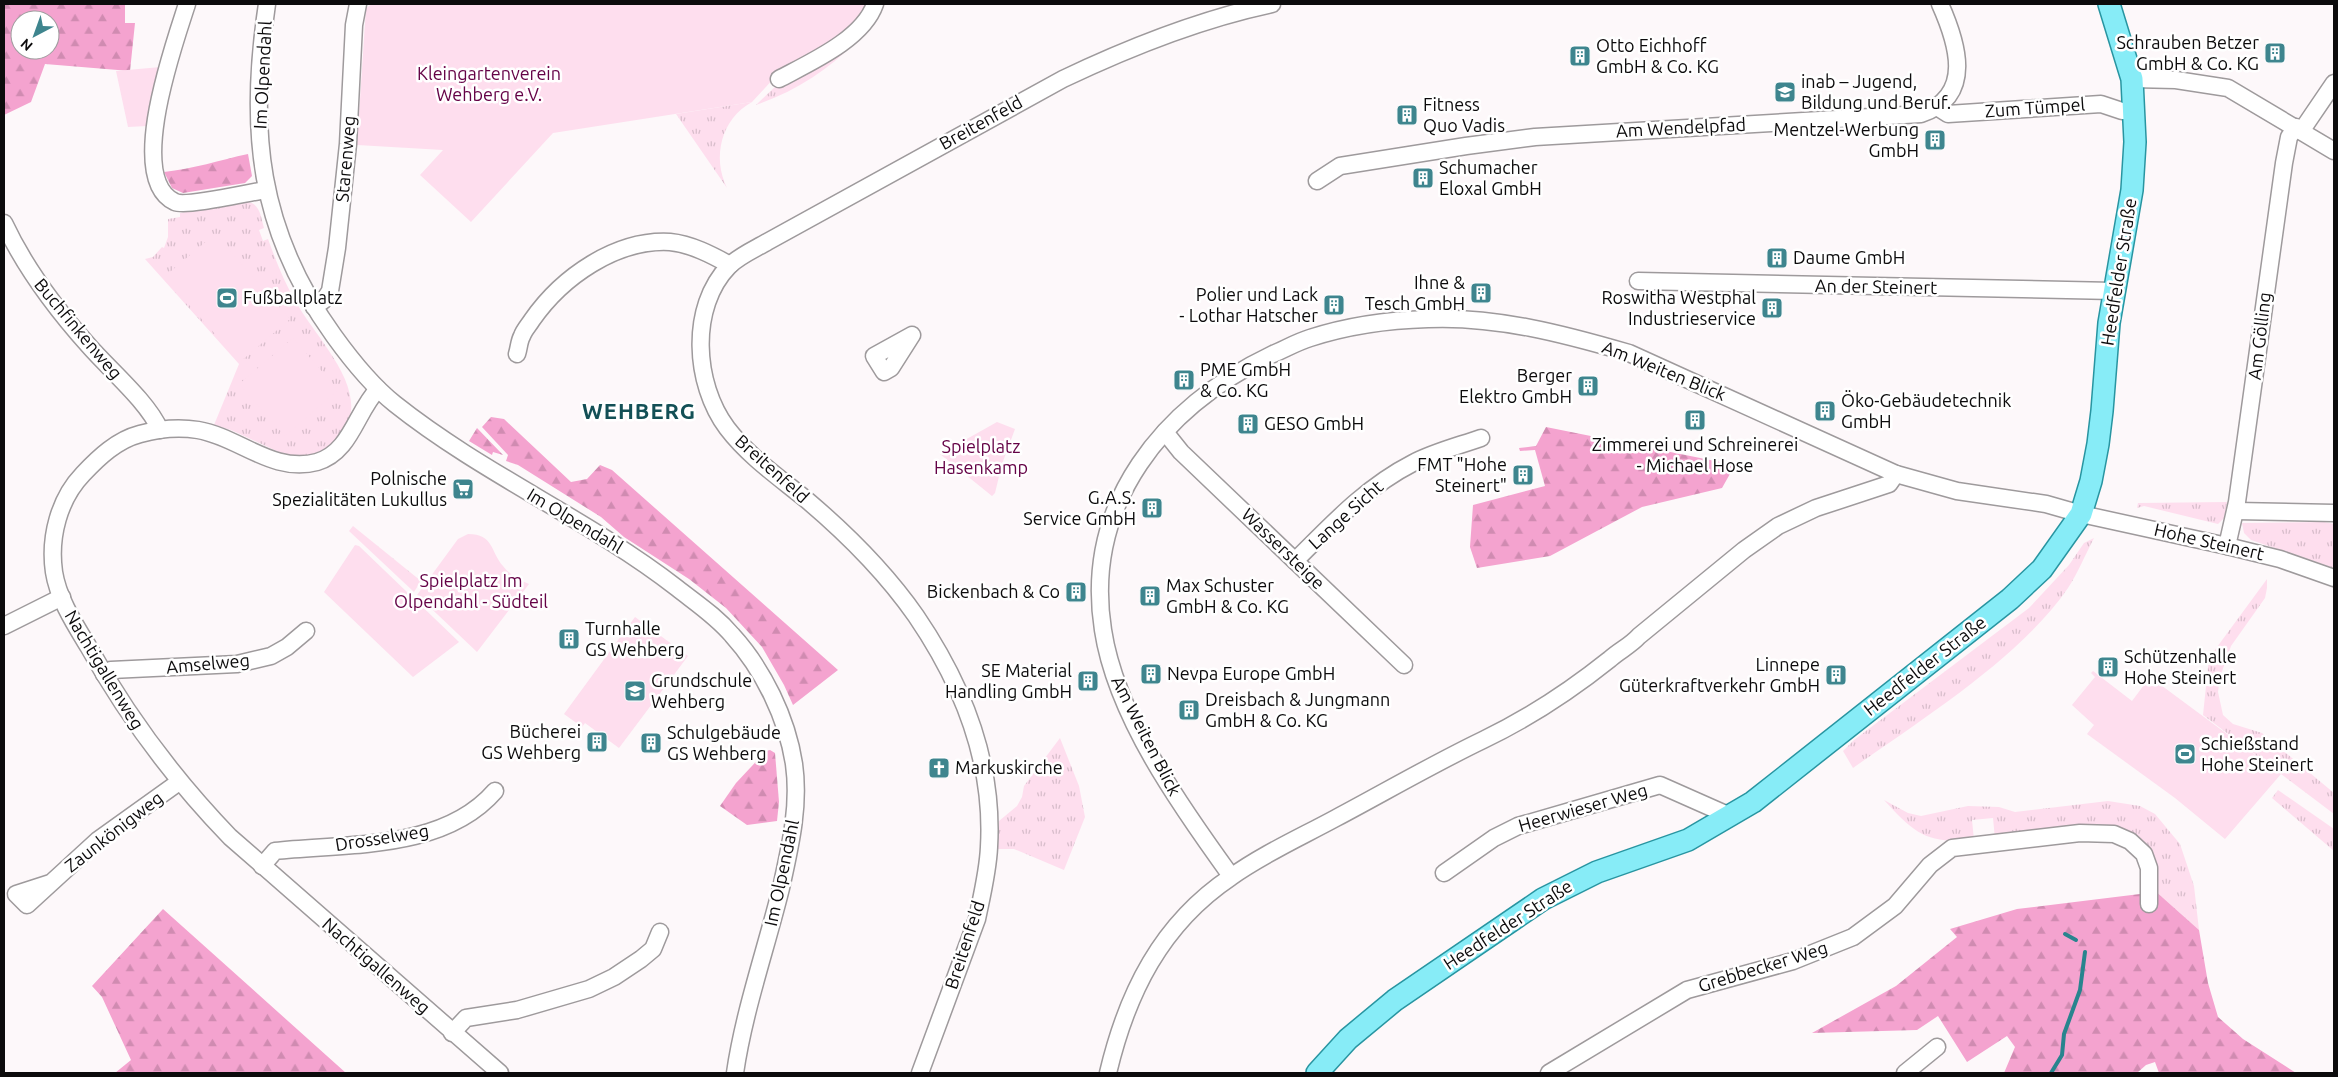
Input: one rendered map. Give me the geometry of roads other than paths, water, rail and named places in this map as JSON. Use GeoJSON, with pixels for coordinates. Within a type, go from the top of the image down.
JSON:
{"type":"FeatureCollection","features":[{"type":"Feature","properties":{"kind":"main road","name":"Heedfelder Straße"},"geometry":{"type":"LineString","coordinates":[[1317,1073],[1348,1040],[1395,1000],[1536,903],[1565,886],[1597,872],[1688,840],[1730,816],[1766,791],[2022,589],[2042,569],[2081,514],[2091,481],[2102,411],[2108,323],[2132,190],[2135,142],[2132,79],[2109,4]]}},
{"type":"Feature","properties":{"kind":"street"},"geometry":{"type":"LineString","coordinates":[[187,4],[155,121],[154,162],[158,183],[166,195],[182,204],[266,190]]}},
{"type":"Feature","properties":{"kind":"street","name":"Im Olpendahl"},"geometry":{"type":"LineString","coordinates":[[267,4],[258,102],[259,144],[266,190],[283,245],[297,278],[314,307],[360,371],[396,404],[466,454],[637,558],[709,613],[732,635],[751,659],[776,704],[794,761],[796,793],[792,839],[735,1073]]}},
{"type":"Feature","properties":{"kind":"street","name":"Starenweg"},"geometry":{"type":"LineString","coordinates":[[314,307],[324,300],[330,291],[337,248],[348,144],[354,25],[358,4]]}},
{"type":"Feature","properties":{"kind":"street"},"geometry":{"type":"LineString","coordinates":[[779,79],[850,37],[867,21],[875,4]]}},
{"type":"Feature","properties":{"kind":"street","name":"Breitenfeld"},"geometry":{"type":"LineString","coordinates":[[920,1073],[977,919],[989,848],[987,794],[982,757],[961,693],[916,615],[857,546],[818,510],[752,456],[719,416],[706,381],[701,352],[701,332],[710,296],[730,265],[838,202],[1015,104],[1086,68],[1171,34],[1272,4]]}},
{"type":"Feature","properties":{"kind":"street"},"geometry":{"type":"LineString","coordinates":[[1937,107],[1955,84],[1959,63],[1954,41],[1940,4]]}},
{"type":"Feature","properties":{"kind":"street"},"geometry":{"type":"LineString","coordinates":[[2132,79],[2176,80],[2220,86],[2242,95],[2334,151]]}},
{"type":"Feature","properties":{"kind":"street","name":"Am Gölling"},"geometry":{"type":"LineString","coordinates":[[2227,546],[2236,511],[2280,188],[2289,137],[2299,128],[2334,83]]}},
{"type":"Feature","properties":{"kind":"street","name":"Zum Tümpel"},"geometry":{"type":"LineString","coordinates":[[1937,107],[1948,114],[2101,104],[2122,111],[2134,111]]}},
{"type":"Feature","properties":{"kind":"street","name":"Am Wendelpfad"},"geometry":{"type":"LineString","coordinates":[[1317,181],[1340,166],[1535,137],[1892,117],[1921,114],[1937,107]]}},
{"type":"Feature","properties":{"kind":"street","name":"Buchfinkenweg"},"geometry":{"type":"LineString","coordinates":[[4,222],[31,272],[62,314],[148,409],[160,430]]}},
{"type":"Feature","properties":{"kind":"street"},"geometry":{"type":"LineString","coordinates":[[517,354],[522,335],[553,294],[578,273],[613,254],[650,242],[672,242],[704,252],[730,265]]}},
{"type":"Feature","properties":{"kind":"street","name":"An der Steinert"},"geometry":{"type":"LineString","coordinates":[[1638,281],[2114,291]]}},
{"type":"Feature","properties":{"kind":"street","name":"Am Weiten Blick"},"geometry":{"type":"LineString","coordinates":[[1231,876],[1190,821],[1133,718],[1111,665],[1102,627],[1099,592],[1102,555],[1112,518],[1136,468],[1175,420],[1214,388],[1252,364],[1298,342],[1340,330],[1394,321],[1462,319],[1536,328],[1629,353],[1896,474],[1957,491],[2046,504],[2081,514]]}},
{"type":"Feature","properties":{"kind":"street","name":"Nachtigallenweg"},"geometry":{"type":"LineString","coordinates":[[378,389],[369,398],[341,448],[320,461],[310,464],[294,465],[276,461],[200,430],[160,430],[139,434],[113,447],[94,462],[71,487],[58,516],[53,560],[54,572],[62,598],[126,711],[179,782],[230,837],[500,1073]]}},
{"type":"Feature","properties":{"kind":"street","name":"Wassersteige"},"geometry":{"type":"LineString","coordinates":[[1165,432],[1182,452],[1404,665]]}},
{"type":"Feature","properties":{"kind":"street","name":"Lange Sicht"},"geometry":{"type":"LineString","coordinates":[[1295,561],[1343,513],[1382,481],[1423,459],[1481,438]]}},
{"type":"Feature","properties":{"kind":"street"},"geometry":{"type":"LineString","coordinates":[[1108,1073],[1120,1027],[1132,995],[1150,961],[1181,920],[1231,876],[1422,770],[1525,720],[1630,646],[1646,629],[1744,550],[1778,526],[1816,508],[1889,484],[1896,474]]}},
{"type":"Feature","properties":{"kind":"street"},"geometry":{"type":"LineString","coordinates":[[2236,511],[2334,513]]}},
{"type":"Feature","properties":{"kind":"street","name":"Hohe Steinert"},"geometry":{"type":"LineString","coordinates":[[2081,514],[2227,546],[2288,562],[2334,578]]}},
{"type":"Feature","properties":{"kind":"street"},"geometry":{"type":"LineString","coordinates":[[4,626],[62,598]]}},
{"type":"Feature","properties":{"kind":"street","name":"Amselweg"},"geometry":{"type":"LineString","coordinates":[[104,674],[111,670],[224,665],[248,661],[271,656],[287,647],[306,631]]}},
{"type":"Feature","properties":{"kind":"street","name":"Zaunkönigweg"},"geometry":{"type":"LineString","coordinates":[[50,883],[98,840],[179,782]]}},
{"type":"Feature","properties":{"kind":"street","name":"Heerwieser Weg"},"geometry":{"type":"LineString","coordinates":[[1444,874],[1494,838],[1518,826],[1660,785],[1730,816]]}},
{"type":"Feature","properties":{"kind":"street","name":"Drosselweg"},"geometry":{"type":"LineString","coordinates":[[262,866],[275,852],[368,843],[425,833],[477,810],[495,791]]}},
{"type":"Feature","properties":{"kind":"street","name":"Grebbecker Weg"},"geometry":{"type":"LineString","coordinates":[[1549,1073],[1687,990],[1793,962],[1853,937],[1906,896],[1930,865],[1952,848],[2080,833],[2114,834],[2130,841],[2144,854],[2149,868],[2149,904]]}},
{"type":"Feature","properties":{"kind":"street"},"geometry":{"type":"LineString","coordinates":[[452,1033],[466,1018],[517,1010],[589,989],[642,959],[653,949],[660,932]]}},
{"type":"Feature","properties":{"kind":"street"},"geometry":{"type":"LineString","coordinates":[[1905,1073],[1937,1047]]}},
{"type":"Feature","properties":{"kind":"waterway"},"geometry":{"type":"LineString","coordinates":[[2065,934],[2076,940]]}},
{"type":"Feature","properties":{"kind":"waterway"},"geometry":{"type":"LineString","coordinates":[[2051,1073],[2062,1055],[2064,1034],[2080,990],[2085,952]]}},
{"type":"Feature","properties":{"kind":"place","name":"Schrauben Betzer GmbH & Co. KG"},"geometry":{"type":"Point","coordinates":[2275,53]}},
{"type":"Feature","properties":{"kind":"place","name":"Otto Eichhoff GmbH & Co. KG"},"geometry":{"type":"Point","coordinates":[1580,56]}},
{"type":"Feature","properties":{"kind":"place","name":"inab – Jugend, Bildung und Beruf."},"geometry":{"type":"Point","coordinates":[1785,92]}},
{"type":"Feature","properties":{"kind":"place","name":"Fitness Quo Vadis"},"geometry":{"type":"Point","coordinates":[1407,115]}},
{"type":"Feature","properties":{"kind":"place","name":"Mentzel-Werbung GmbH"},"geometry":{"type":"Point","coordinates":[1935,140]}},
{"type":"Feature","properties":{"kind":"place","name":"Schumacher Eloxal GmbH"},"geometry":{"type":"Point","coordinates":[1423,178]}},
{"type":"Feature","properties":{"kind":"place","name":"Daume GmbH"},"geometry":{"type":"Point","coordinates":[1777,258]}},
{"type":"Feature","properties":{"kind":"place","name":"Ihne & Tesch GmbH"},"geometry":{"type":"Point","coordinates":[1481,293]}},
{"type":"Feature","properties":{"kind":"place","name":"Fußballplatz"},"geometry":{"type":"Point","coordinates":[227,298]}},
{"type":"Feature","properties":{"kind":"place","name":"Polier und Lack - Lothar Hatscher"},"geometry":{"type":"Point","coordinates":[1334,305]}},
{"type":"Feature","properties":{"kind":"place","name":"Roswitha Westphal Industrieservice"},"geometry":{"type":"Point","coordinates":[1772,308]}},
{"type":"Feature","properties":{"kind":"place","name":"PME GmbH & Co. KG"},"geometry":{"type":"Point","coordinates":[1184,380]}},
{"type":"Feature","properties":{"kind":"place","name":"Berger Elektro GmbH"},"geometry":{"type":"Point","coordinates":[1588,386]}},
{"type":"Feature","properties":{"kind":"place","name":"Öko-Gebäudetechnik GmbH"},"geometry":{"type":"Point","coordinates":[1825,411]}},
{"type":"Feature","properties":{"kind":"place","name":"Zimmerei und Schreinerei - Michael Hose"},"geometry":{"type":"Point","coordinates":[1695,420]}},
{"type":"Feature","properties":{"kind":"place","name":"GESO GmbH"},"geometry":{"type":"Point","coordinates":[1248,424]}},
{"type":"Feature","properties":{"kind":"place","name":"FMT \"Hohe Steinert\""},"geometry":{"type":"Point","coordinates":[1523,475]}},
{"type":"Feature","properties":{"kind":"place","name":"Polnische Spezialitäten Lukullus"},"geometry":{"type":"Point","coordinates":[463,489]}},
{"type":"Feature","properties":{"kind":"place","name":"G.A.S. Service GmbH"},"geometry":{"type":"Point","coordinates":[1152,508]}},
{"type":"Feature","properties":{"kind":"place","name":"Bickenbach & Co"},"geometry":{"type":"Point","coordinates":[1076,592]}},
{"type":"Feature","properties":{"kind":"place","name":"Max Schuster GmbH & Co. KG"},"geometry":{"type":"Point","coordinates":[1150,596]}},
{"type":"Feature","properties":{"kind":"place","name":"Turnhalle GS Wehberg"},"geometry":{"type":"Point","coordinates":[569,639]}},
{"type":"Feature","properties":{"kind":"place","name":"Schützenhalle Hohe Steinert"},"geometry":{"type":"Point","coordinates":[2108,667]}},
{"type":"Feature","properties":{"kind":"place","name":"Nevpa Europe GmbH"},"geometry":{"type":"Point","coordinates":[1151,674]}},
{"type":"Feature","properties":{"kind":"place","name":"Linnepe Güterkraftverkehr GmbH"},"geometry":{"type":"Point","coordinates":[1836,675]}},
{"type":"Feature","properties":{"kind":"place","name":"SE Material Handling GmbH"},"geometry":{"type":"Point","coordinates":[1088,681]}},
{"type":"Feature","properties":{"kind":"place","name":"Grundschule Wehberg"},"geometry":{"type":"Point","coordinates":[635,691]}},
{"type":"Feature","properties":{"kind":"place","name":"Dreisbach & Jungmann GmbH & Co. KG"},"geometry":{"type":"Point","coordinates":[1189,710]}},
{"type":"Feature","properties":{"kind":"place","name":"Bücherei GS Wehberg"},"geometry":{"type":"Point","coordinates":[597,742]}},
{"type":"Feature","properties":{"kind":"place","name":"Schulgebäude GS Wehberg"},"geometry":{"type":"Point","coordinates":[651,743]}},
{"type":"Feature","properties":{"kind":"place","name":"Schießstand Hohe Steinert"},"geometry":{"type":"Point","coordinates":[2185,754]}},
{"type":"Feature","properties":{"kind":"place","name":"Markuskirche"},"geometry":{"type":"Point","coordinates":[939,768]}},
{"type":"Feature","properties":{"kind":"district","name":"WEHBERG"},"geometry":{"type":"Point","coordinates":[639,411]}},
{"type":"Feature","properties":{"kind":"park label","name":"Kleingartenverein Wehberg e.V."},"geometry":{"type":"Point","coordinates":[489,84]}},
{"type":"Feature","properties":{"kind":"park label","name":"Spielplatz Hasenkamp"},"geometry":{"type":"Point","coordinates":[981,457]}},
{"type":"Feature","properties":{"kind":"park label","name":"Spielplatz Im Olpendahl - Südteil"},"geometry":{"type":"Point","coordinates":[471,591]}}]}
